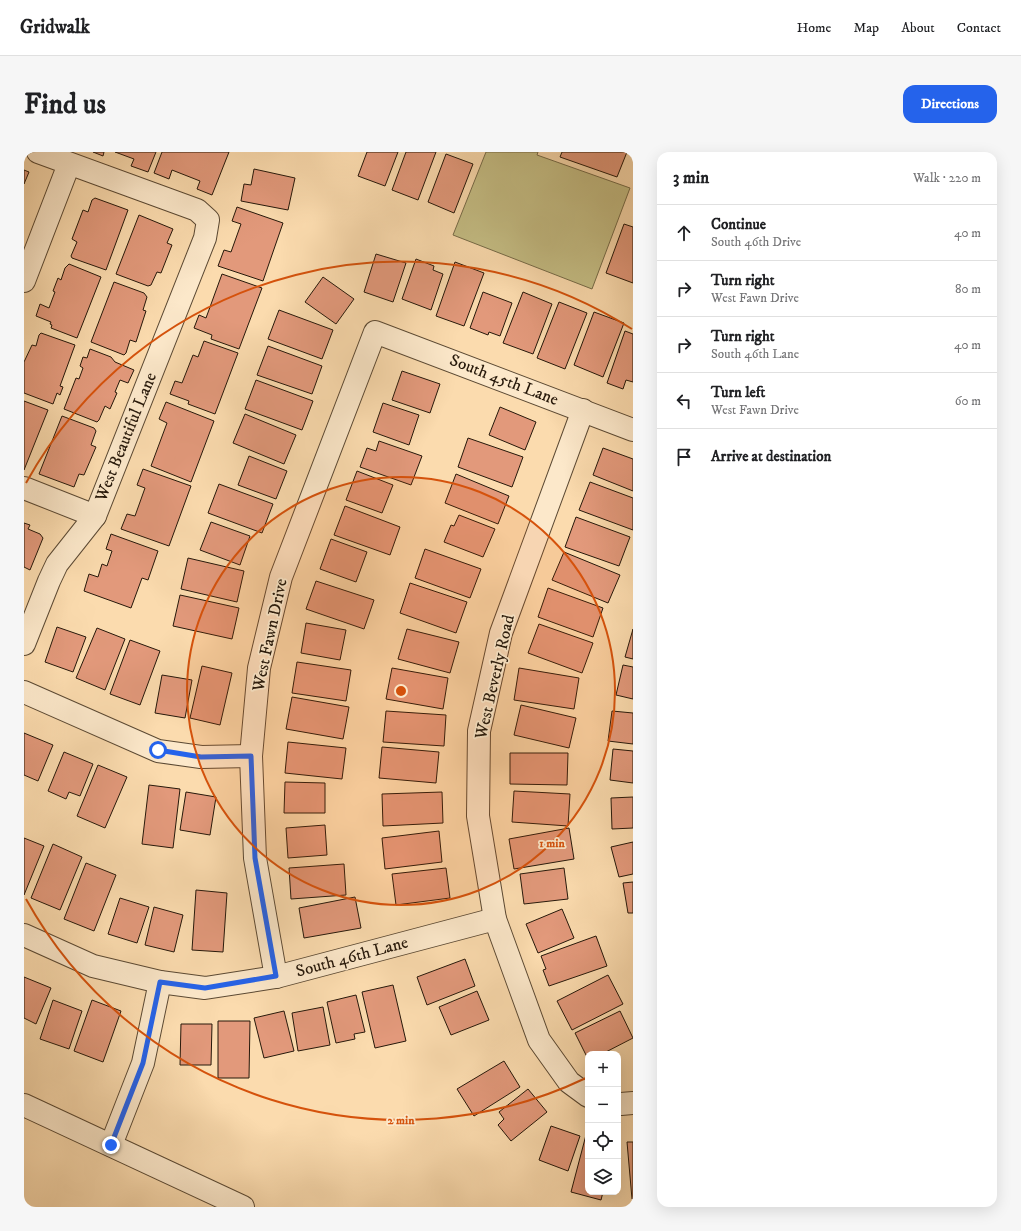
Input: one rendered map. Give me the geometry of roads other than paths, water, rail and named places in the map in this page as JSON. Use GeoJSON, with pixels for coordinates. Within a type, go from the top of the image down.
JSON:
{"type":"FeatureCollection","features":[{"type":"Feature","properties":{"kind":"street"},"geometry":{"type":"LineString","coordinates":[[24,281],[69,164],[38,152]]}},
{"type":"Feature","properties":{"kind":"street","name":"West Beautiful Lane"},"geometry":{"type":"LineString","coordinates":[[24,644],[57,564],[95,516],[205,238],[208,220],[197,210],[69,164]]}},
{"type":"Feature","properties":{"kind":"street","name":"South 45th Lane"},"geometry":{"type":"LineString","coordinates":[[375,332],[633,430]]}},
{"type":"Feature","properties":{"kind":"street","name":"West Fawn Drive"},"geometry":{"type":"LineString","coordinates":[[276,976],[255,858],[251,756],[260,668],[281,577],[375,332]]}},
{"type":"Feature","properties":{"kind":"street","name":"West Beverly Road"},"geometry":{"type":"LineString","coordinates":[[583,410],[501,633],[479,731],[478,816],[495,919],[539,1040],[569,1082],[585,1094]]}},
{"type":"Feature","properties":{"kind":"street"},"geometry":{"type":"LineString","coordinates":[[24,488],[95,516]]}},
{"type":"Feature","properties":{"kind":"street"},"geometry":{"type":"LineString","coordinates":[[24,692],[158,750],[201,757],[251,756]]}},
{"type":"Feature","properties":{"kind":"street","name":"South 46th Lane"},"geometry":{"type":"LineString","coordinates":[[24,935],[93,966],[160,982],[205,988],[276,976],[495,919]]}},
{"type":"Feature","properties":{"kind":"street"},"geometry":{"type":"LineString","coordinates":[[111,1145],[143,1063],[160,982]]}},
{"type":"Feature","properties":{"kind":"street"},"geometry":{"type":"LineString","coordinates":[[621,1104],[633,1102]]}},
{"type":"Feature","properties":{"kind":"street"},"geometry":{"type":"LineString","coordinates":[[24,1105],[243,1207]]}}]}
